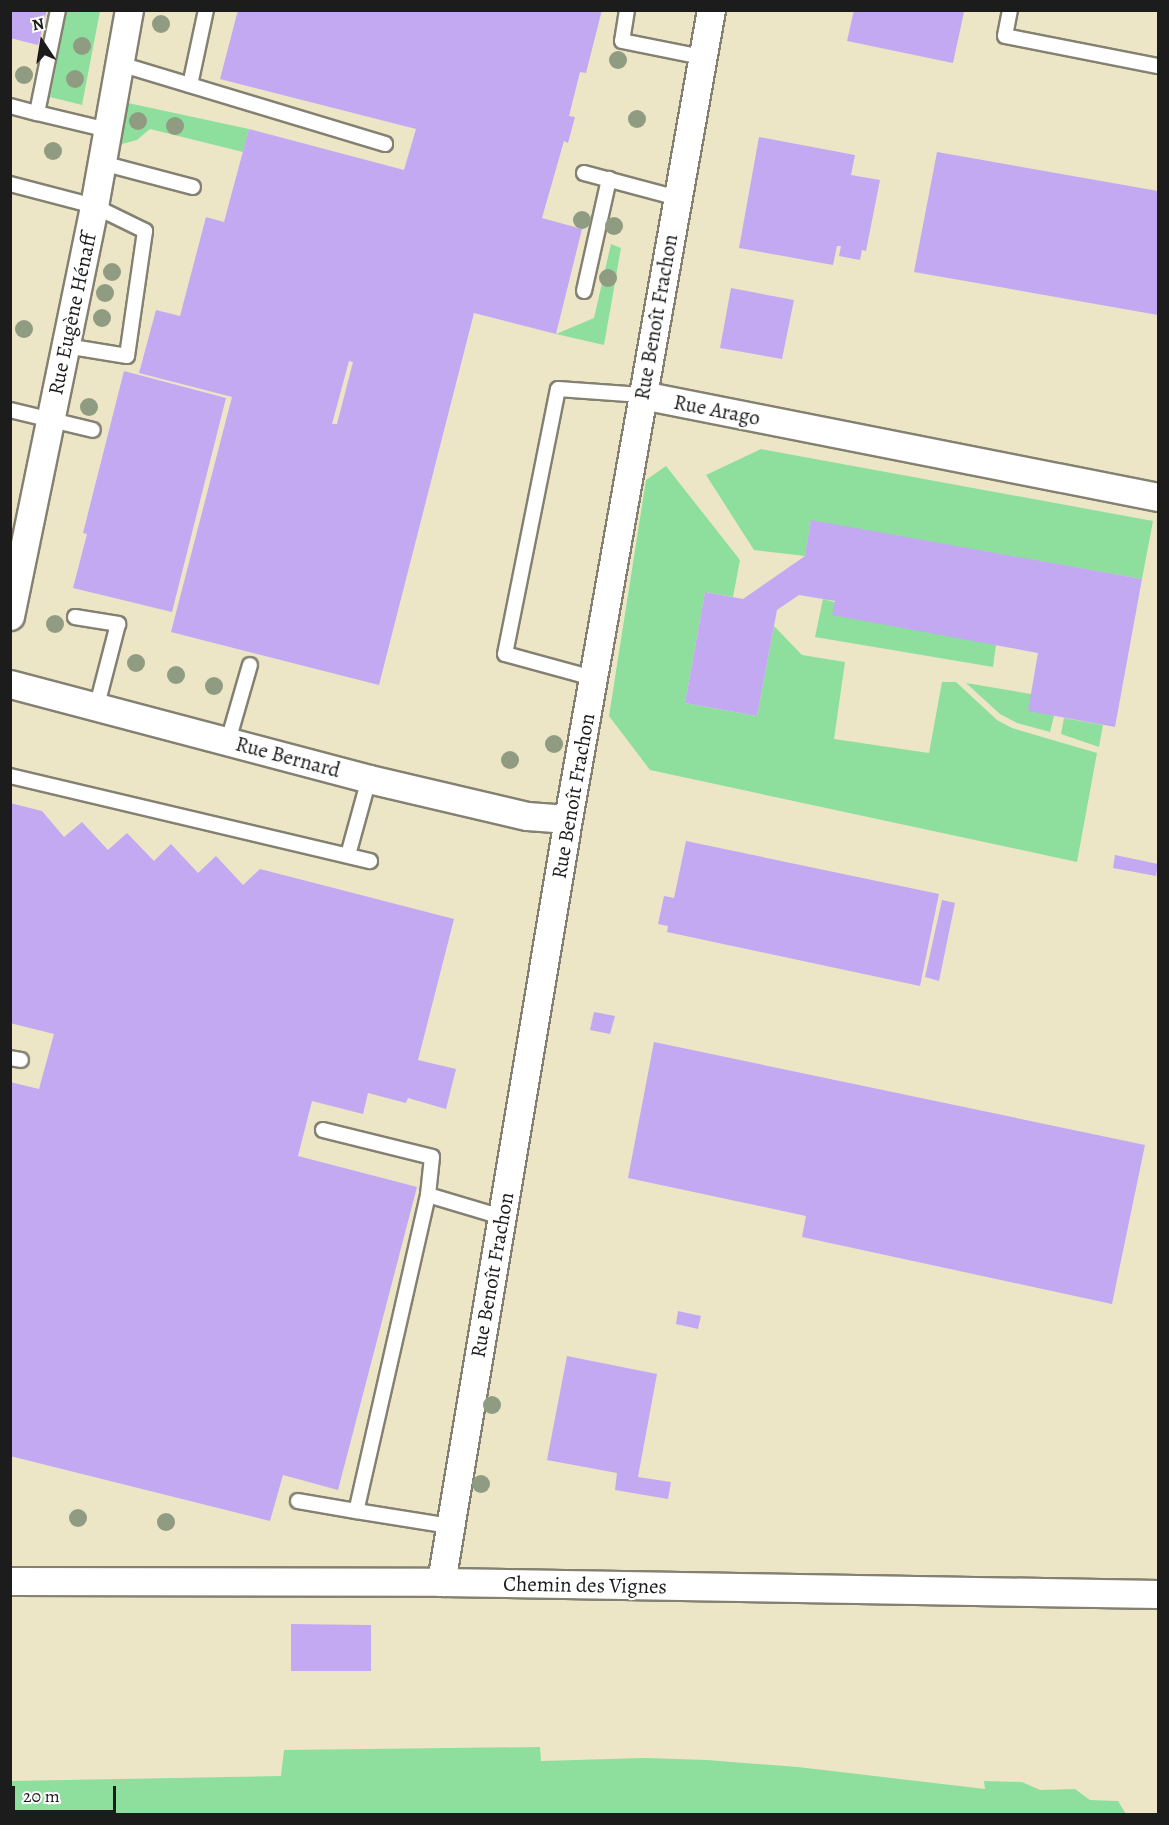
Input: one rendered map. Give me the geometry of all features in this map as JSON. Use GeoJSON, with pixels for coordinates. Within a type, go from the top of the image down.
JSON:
{"type":"FeatureCollection","features":[{"type":"Feature","properties":{"kind":"street","name":"Rue Eugène Hénaff"},"geometry":{"type":"LineString","coordinates":[[10,616],[94,206],[129,10]]}},
{"type":"Feature","properties":{"kind":"street","name":"Rue Benoît Frachon"},"geometry":{"type":"LineString","coordinates":[[441,1582],[568,819],[711,10]]}},
{"type":"Feature","properties":{"kind":"street","name":"Rue Arago"},"geometry":{"type":"LineString","coordinates":[[642,395],[1158,497]]}},
{"type":"Feature","properties":{"kind":"street","name":"Rue Bernard"},"geometry":{"type":"LineString","coordinates":[[10,684],[97,705],[369,779],[527,816],[568,819]]}},
{"type":"Feature","properties":{"kind":"street","name":"Chemin des Vignes"},"geometry":{"type":"LineString","coordinates":[[10,1581],[441,1582],[1158,1594]]}},
{"type":"Feature","properties":{"kind":"lane"},"geometry":{"type":"LineString","coordinates":[[37,113],[58,10]]}},
{"type":"Feature","properties":{"kind":"lane"},"geometry":{"type":"LineString","coordinates":[[190,85],[206,10]]}},
{"type":"Feature","properties":{"kind":"lane"},"geometry":{"type":"LineString","coordinates":[[627,10],[622,41],[702,57]]}},
{"type":"Feature","properties":{"kind":"lane"},"geometry":{"type":"LineString","coordinates":[[1010,10],[1005,36],[1158,66]]}},
{"type":"Feature","properties":{"kind":"lane"},"geometry":{"type":"LineString","coordinates":[[120,64],[385,144]]}},
{"type":"Feature","properties":{"kind":"lane"},"geometry":{"type":"LineString","coordinates":[[10,106],[108,130]]}},
{"type":"Feature","properties":{"kind":"lane"},"geometry":{"type":"LineString","coordinates":[[102,164],[193,187]]}},
{"type":"Feature","properties":{"kind":"lane"},"geometry":{"type":"LineString","coordinates":[[584,173],[677,198]]}},
{"type":"Feature","properties":{"kind":"lane"},"geometry":{"type":"LineString","coordinates":[[584,291],[609,179]]}},
{"type":"Feature","properties":{"kind":"lane"},"geometry":{"type":"LineString","coordinates":[[10,184],[94,206],[145,231],[127,356],[66,346]]}},
{"type":"Feature","properties":{"kind":"lane","name":"Rue Arago"},"geometry":{"type":"LineString","coordinates":[[593,678],[505,654],[558,389],[642,395]]}},
{"type":"Feature","properties":{"kind":"lane"},"geometry":{"type":"LineString","coordinates":[[10,410],[93,430]]}},
{"type":"Feature","properties":{"kind":"lane"},"geometry":{"type":"LineString","coordinates":[[75,616],[118,624],[97,705]]}},
{"type":"Feature","properties":{"kind":"lane"},"geometry":{"type":"LineString","coordinates":[[228,741],[250,665]]}},
{"type":"Feature","properties":{"kind":"lane"},"geometry":{"type":"LineString","coordinates":[[10,776],[370,861]]}},
{"type":"Feature","properties":{"kind":"lane"},"geometry":{"type":"LineString","coordinates":[[348,855],[369,779]]}},
{"type":"Feature","properties":{"kind":"lane"},"geometry":{"type":"LineString","coordinates":[[323,1130],[432,1157],[428,1194],[356,1511]]}},
{"type":"Feature","properties":{"kind":"lane"},"geometry":{"type":"LineString","coordinates":[[428,1194],[502,1217]]}},
{"type":"Feature","properties":{"kind":"lane"},"geometry":{"type":"LineString","coordinates":[[298,1501],[450,1526]]}},
{"type":"Feature","properties":{"kind":"green space"},"geometry":{"type":"Polygon","coordinates":[[[67,10],[100,11],[82,105],[50,97],[67,10]]]}},
{"type":"Feature","properties":{"kind":"green space"},"geometry":{"type":"Polygon","coordinates":[[[128,103],[249,129],[243,152],[150,129],[137,140],[118,145],[128,103]]]}},
{"type":"Feature","properties":{"kind":"green space"},"geometry":{"type":"Polygon","coordinates":[[[611,244],[621,248],[604,345],[556,334],[594,318],[611,244]]]}},
{"type":"Feature","properties":{"kind":"green space"},"geometry":{"type":"Polygon","coordinates":[[[761,449],[1153,521],[1142,579],[811,521],[805,556],[754,550],[706,475],[761,449]]]}},
{"type":"Feature","properties":{"kind":"green space"},"geometry":{"type":"Polygon","coordinates":[[[666,466],[740,560],[733,597],[705,592],[685,703],[757,716],[774,626],[802,655],[845,662],[834,739],[929,753],[942,682],[956,682],[997,720],[1012,728],[1097,753],[1077,862],[650,770],[609,716],[646,480],[666,466]]]}},
{"type":"Feature","properties":{"kind":"green space"},"geometry":{"type":"Polygon","coordinates":[[[823,599],[996,645],[993,667],[815,637],[823,599]]]}},
{"type":"Feature","properties":{"kind":"green space"},"geometry":{"type":"Polygon","coordinates":[[[966,683],[1031,694],[1054,716],[1050,732],[1017,723],[1000,714],[966,683]]]}},
{"type":"Feature","properties":{"kind":"green space"},"geometry":{"type":"Polygon","coordinates":[[[1064,718],[1103,725],[1099,747],[1061,734],[1064,718]]]}},
{"type":"Feature","properties":{"kind":"green space"},"geometry":{"type":"Polygon","coordinates":[[[540,1747],[541,1761],[645,1758],[707,1760],[798,1767],[985,1789],[984,1781],[1022,1782],[1040,1790],[1075,1789],[1090,1800],[1118,1801],[1126,1814],[11,1814],[11,1781],[281,1776],[284,1750],[540,1747]]]}},
{"type":"Feature","properties":{"kind":"building"},"geometry":{"type":"Polygon","coordinates":[[[10,10],[47,10],[38,45],[10,38],[10,10]]]}},
{"type":"Feature","properties":{"kind":"building"},"geometry":{"type":"Polygon","coordinates":[[[238,10],[602,10],[586,73],[580,72],[569,116],[575,117],[568,143],[564,141],[542,218],[582,229],[556,334],[474,313],[379,685],[171,632],[232,397],[139,373],[156,310],[180,316],[206,217],[224,222],[249,129],[404,170],[416,129],[220,79],[238,10]],[[349,361],[332,424],[337,424],[353,362],[349,361]]]}},
{"type":"Feature","properties":{"kind":"building"},"geometry":{"type":"Polygon","coordinates":[[[854,10],[964,12],[953,63],[847,41],[854,10]]]}},
{"type":"Feature","properties":{"kind":"building"},"geometry":{"type":"Polygon","coordinates":[[[759,137],[855,155],[851,175],[880,180],[866,251],[862,250],[860,260],[839,256],[841,246],[837,246],[833,265],[739,248],[759,137]]]}},
{"type":"Feature","properties":{"kind":"building"},"geometry":{"type":"Polygon","coordinates":[[[937,152],[1158,191],[1158,315],[914,272],[937,152]]]}},
{"type":"Feature","properties":{"kind":"building"},"geometry":{"type":"Polygon","coordinates":[[[731,288],[794,300],[782,359],[720,348],[731,288]]]}},
{"type":"Feature","properties":{"kind":"building"},"geometry":{"type":"Polygon","coordinates":[[[124,371],[226,398],[172,612],[73,588],[87,534],[83,533],[124,371]]]}},
{"type":"Feature","properties":{"kind":"building"},"geometry":{"type":"Polygon","coordinates":[[[811,520],[1142,579],[1115,727],[1028,711],[1038,653],[832,615],[835,601],[799,595],[777,610],[757,716],[685,703],[705,592],[743,599],[805,556],[811,520]]]}},
{"type":"Feature","properties":{"kind":"building"},"geometry":{"type":"Polygon","coordinates":[[[10,803],[42,811],[64,837],[82,822],[108,850],[127,833],[154,861],[171,844],[198,873],[216,856],[243,885],[260,869],[454,919],[418,1060],[456,1069],[446,1109],[408,1098],[406,1103],[368,1093],[363,1114],[312,1101],[298,1156],[417,1187],[338,1490],[283,1475],[270,1521],[10,1456],[10,1082],[39,1089],[54,1034],[10,1023],[10,803]]]}},
{"type":"Feature","properties":{"kind":"building"},"geometry":{"type":"Polygon","coordinates":[[[686,841],[939,894],[920,986],[667,932],[668,926],[658,924],[664,896],[674,898],[686,841]]]}},
{"type":"Feature","properties":{"kind":"building"},"geometry":{"type":"Polygon","coordinates":[[[1115,855],[1158,864],[1156,876],[1113,868],[1115,855]]]}},
{"type":"Feature","properties":{"kind":"building"},"geometry":{"type":"Polygon","coordinates":[[[942,900],[955,903],[939,981],[925,977],[942,900]]]}},
{"type":"Feature","properties":{"kind":"building"},"geometry":{"type":"Polygon","coordinates":[[[594,1012],[615,1016],[610,1034],[590,1030],[594,1012]]]}},
{"type":"Feature","properties":{"kind":"building"},"geometry":{"type":"Polygon","coordinates":[[[654,1042],[1145,1145],[1112,1304],[802,1237],[806,1216],[628,1178],[654,1042]]]}},
{"type":"Feature","properties":{"kind":"building"},"geometry":{"type":"Polygon","coordinates":[[[678,1311],[701,1316],[698,1329],[676,1324],[678,1311]]]}},
{"type":"Feature","properties":{"kind":"building"},"geometry":{"type":"Polygon","coordinates":[[[567,1356],[657,1374],[638,1477],[671,1482],[668,1499],[615,1490],[617,1473],[547,1460],[567,1356]]]}},
{"type":"Feature","properties":{"kind":"building"},"geometry":{"type":"Polygon","coordinates":[[[291,1624],[371,1625],[371,1671],[291,1671],[291,1624]]]}}]}
